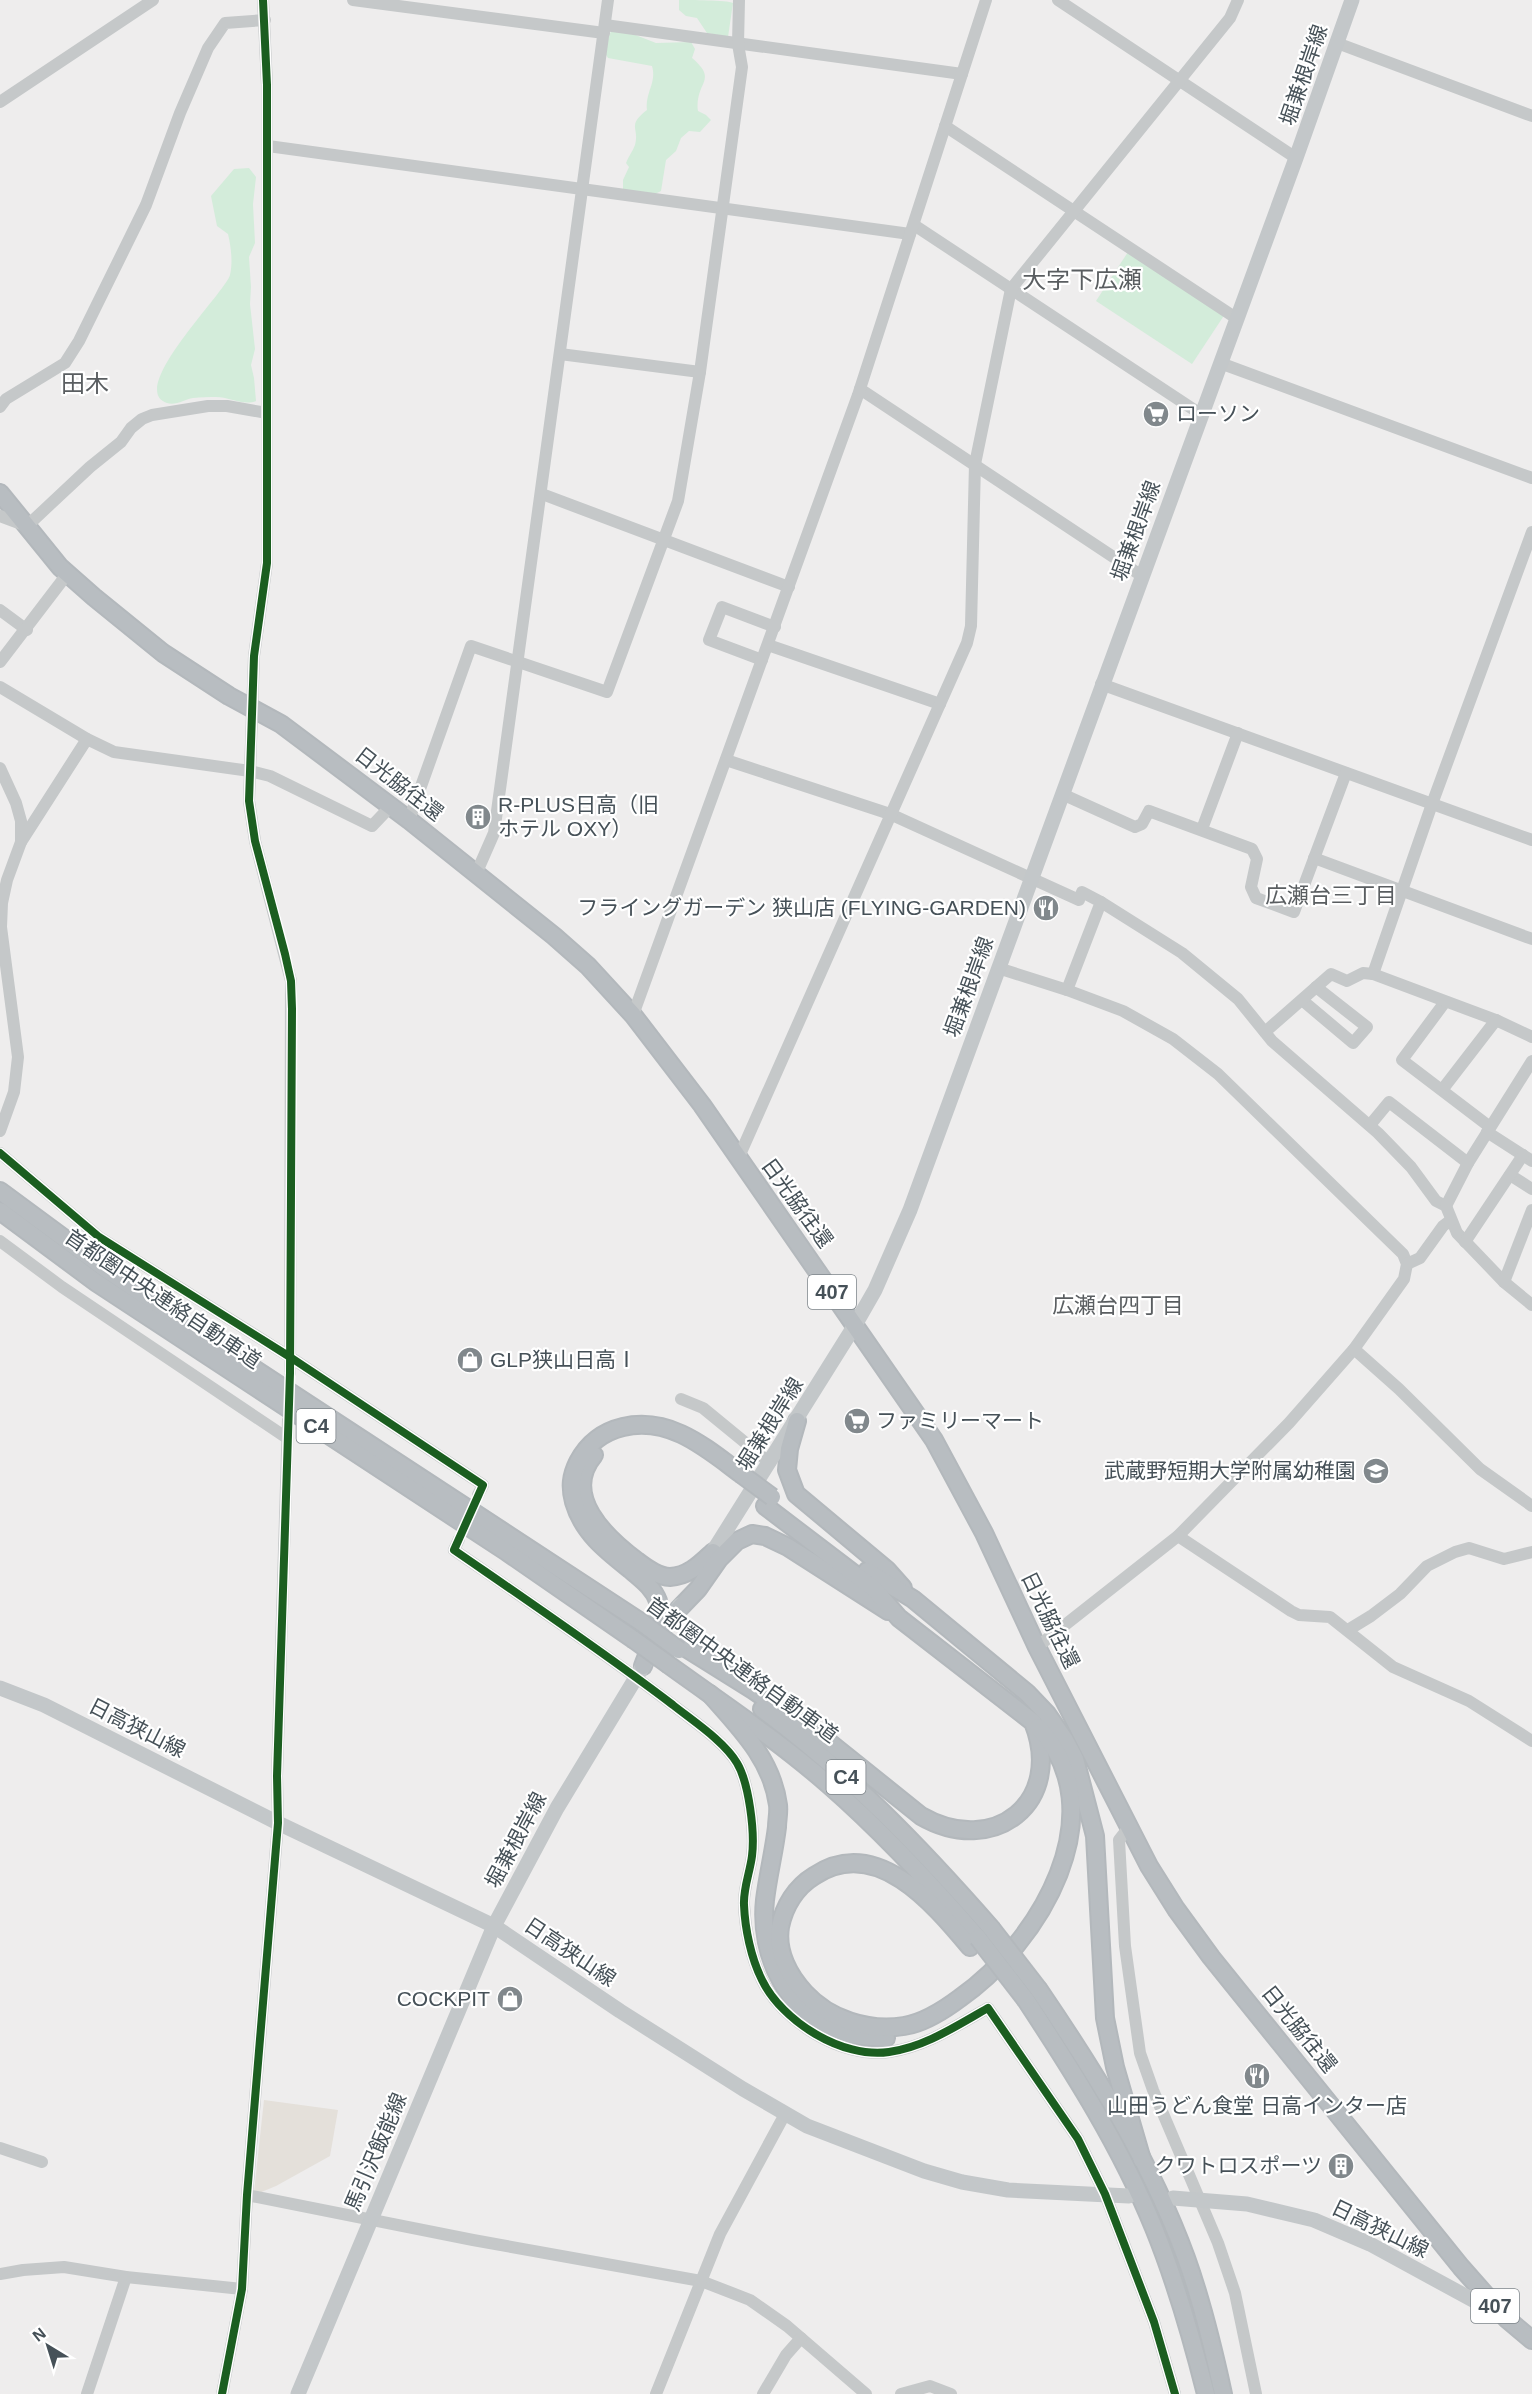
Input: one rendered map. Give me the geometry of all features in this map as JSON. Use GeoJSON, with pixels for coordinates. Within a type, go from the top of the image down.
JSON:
{"type":"FeatureCollection","features":[{"type":"Feature","properties":{"kind":"highway","name":"日光脇往還"},"geometry":{"type":"LineString","coordinates":[[0,493],[68,573],[163,654],[252,709],[281,724],[391,806],[574,953],[633,1015],[702,1105],[918,1415],[956,1479],[1037,1647],[1149,1866],[1176,1909],[1211,1957],[1461,2268],[1507,2319],[1532,2340]]}},
{"type":"Feature","properties":{"kind":"highway","name":"首都圏中央連絡自動車道"},"geometry":{"type":"LineString","coordinates":[[0,1191],[107,1270],[204,1336],[680,1647],[774,1717],[845,1776],[909,1836],[980,1938],[1028,1999],[1089,2067],[1142,2160],[1186,2258],[1199,2298],[1223,2394]]}},
{"type":"Feature","properties":{"kind":"highway","name":"首都圏中央連絡自動車道"},"geometry":{"type":"LineString","coordinates":[[0,1211],[97,1283],[497,1545],[710,1694],[828,1784],[897,1848],[980,1938]]}},
{"type":"Feature","properties":{"kind":"highway"},"geometry":{"type":"LineString","coordinates":[[797,1421],[789,1449],[787,1470],[796,1494],[886,1570],[913,1599]]}},
{"type":"Feature","properties":{"kind":"highway"},"geometry":{"type":"LineString","coordinates":[[639,1672],[659,1618],[659,1603],[646,1583],[599,1544],[577,1513],[571,1492],[572,1474],[581,1456],[593,1441],[609,1430],[632,1425],[651,1425],[669,1428],[695,1440],[738,1478],[769,1501],[881,1581],[913,1599],[969,1643],[1047,1714],[1065,1740],[1075,1760],[1091,1818],[1096,1845],[1105,2018],[1115,2067],[1142,2160]]}},
{"type":"Feature","properties":{"kind":"highway"},"geometry":{"type":"LineString","coordinates":[[713,1552],[697,1567],[684,1574],[668,1577],[656,1573],[625,1552],[604,1533],[584,1501],[582,1482],[590,1460],[602,1445],[616,1437],[646,1432],[694,1451],[738,1478]]}},
{"type":"Feature","properties":{"kind":"highway"},"geometry":{"type":"LineString","coordinates":[[769,1501],[874,1589],[899,1618]]}},
{"type":"Feature","properties":{"kind":"highway"},"geometry":{"type":"LineString","coordinates":[[674,1615],[698,1589],[719,1559],[737,1541],[752,1534],[765,1536],[788,1546],[899,1618],[1033,1722],[1052,1743],[1066,1777],[1071,1826],[1064,1860],[1051,1895],[1038,1917],[1008,1956],[975,1988],[946,2008],[904,2026],[878,2027],[854,2024],[832,2015],[814,2003],[793,1980],[779,1944],[784,1911],[804,1882],[822,1870],[857,1863],[874,1866],[894,1874],[915,1888],[939,1910],[980,1938]]}},
{"type":"Feature","properties":{"kind":"highway"},"geometry":{"type":"LineString","coordinates":[[680,1647],[806,1726],[921,1816],[950,1830],[970,1832],[1000,1826],[1018,1813],[1034,1794],[1040,1777],[1043,1757],[1033,1722]]}},
{"type":"Feature","properties":{"kind":"highway"},"geometry":{"type":"LineString","coordinates":[[710,1694],[754,1745],[769,1771],[779,1806],[774,1855],[765,1900],[765,1939],[772,1964],[789,1993],[816,2019],[843,2032],[864,2037],[887,2038],[912,2035],[951,2018],[978,2000],[995,1985],[1028,1948],[1043,1926],[1074,1865],[1080,1833],[1080,1782]]}},
{"type":"Feature","properties":{"kind":"highway","name":"首都圏中央連絡自動車道"},"geometry":{"type":"LineString","coordinates":[[1028,1999],[1112,2140],[1154,2228],[1181,2304],[1206,2394]]}},
{"type":"Feature","properties":{"kind":"main road","name":"堀兼根岸線"},"geometry":{"type":"LineString","coordinates":[[494,1926],[557,1808],[713,1552],[797,1421],[875,1290],[909,1210],[1032,878],[1352,0]]}},
{"type":"Feature","properties":{"kind":"main road","name":"日高狭山線"},"geometry":{"type":"LineString","coordinates":[[0,1688],[44,1705],[278,1823],[494,1926],[620,2011],[784,2114],[842,2140],[924,2171],[962,2182],[1008,2190],[1129,2196]]}},
{"type":"Feature","properties":{"kind":"main road","name":"馬引沢飯能線"},"geometry":{"type":"LineString","coordinates":[[298,2394],[494,1926]]}},
{"type":"Feature","properties":{"kind":"main road","name":"日高狭山線"},"geometry":{"type":"LineString","coordinates":[[1173,2198],[1247,2204],[1314,2220],[1370,2244],[1507,2319]]}},
{"type":"Feature","properties":{"kind":"main road","name":"日高狭山線"},"geometry":{"type":"LineString","coordinates":[[1427,2276],[1441,2278],[1461,2268]]}},
{"type":"Feature","properties":{"kind":"street"},"geometry":{"type":"LineString","coordinates":[[0,102],[153,0]]}},
{"type":"Feature","properties":{"kind":"street"},"geometry":{"type":"LineString","coordinates":[[263,0],[268,146],[267,563],[254,656],[249,801],[255,841],[291,981],[290,1373]]}},
{"type":"Feature","properties":{"kind":"street"},"geometry":{"type":"LineString","coordinates":[[353,0],[738,44],[962,74]]}},
{"type":"Feature","properties":{"kind":"street"},"geometry":{"type":"LineString","coordinates":[[476,874],[494,833],[608,0]]}},
{"type":"Feature","properties":{"kind":"street"},"geometry":{"type":"LineString","coordinates":[[409,820],[471,646],[607,693],[678,501],[700,372],[742,67],[738,44],[739,0]]}},
{"type":"Feature","properties":{"kind":"street"},"geometry":{"type":"LineString","coordinates":[[633,1015],[860,388],[986,0]]}},
{"type":"Feature","properties":{"kind":"street"},"geometry":{"type":"LineString","coordinates":[[1058,0],[1296,158]]}},
{"type":"Feature","properties":{"kind":"street"},"geometry":{"type":"LineString","coordinates":[[738,1159],[967,643],[971,626],[975,464],[1011,289],[1230,18],[1238,0]]}},
{"type":"Feature","properties":{"kind":"street"},"geometry":{"type":"LineString","coordinates":[[0,407],[6,399],[64,363],[79,341],[146,205],[180,113],[208,48],[225,23],[264,20]]}},
{"type":"Feature","properties":{"kind":"street"},"geometry":{"type":"LineString","coordinates":[[1337,43],[1532,116]]}},
{"type":"Feature","properties":{"kind":"street"},"geometry":{"type":"LineString","coordinates":[[945,126],[1236,318]]}},
{"type":"Feature","properties":{"kind":"street"},"geometry":{"type":"LineString","coordinates":[[268,146],[723,209],[912,230],[1011,289],[1202,415]]}},
{"type":"Feature","properties":{"kind":"street"},"geometry":{"type":"LineString","coordinates":[[560,354],[700,372]]}},
{"type":"Feature","properties":{"kind":"street"},"geometry":{"type":"LineString","coordinates":[[1220,363],[1532,478]]}},
{"type":"Feature","properties":{"kind":"street"},"geometry":{"type":"LineString","coordinates":[[860,388],[1142,576]]}},
{"type":"Feature","properties":{"kind":"street"},"geometry":{"type":"LineString","coordinates":[[0,516],[27,526],[90,467],[121,442],[131,428],[142,419],[152,415],[208,406],[227,406],[267,413]]}},
{"type":"Feature","properties":{"kind":"street"},"geometry":{"type":"LineString","coordinates":[[542,494],[789,587]]}},
{"type":"Feature","properties":{"kind":"street"},"geometry":{"type":"LineString","coordinates":[[1373,974],[1432,804],[1532,532]]}},
{"type":"Feature","properties":{"kind":"street"},"geometry":{"type":"LineString","coordinates":[[0,662],[27,630],[68,573]]}},
{"type":"Feature","properties":{"kind":"street"},"geometry":{"type":"LineString","coordinates":[[762,660],[709,640],[722,607],[775,627]]}},
{"type":"Feature","properties":{"kind":"street"},"geometry":{"type":"LineString","coordinates":[[0,610],[27,630]]}},
{"type":"Feature","properties":{"kind":"street"},"geometry":{"type":"LineString","coordinates":[[768,645],[940,704]]}},
{"type":"Feature","properties":{"kind":"street"},"geometry":{"type":"LineString","coordinates":[[1101,684],[1532,840]]}},
{"type":"Feature","properties":{"kind":"street"},"geometry":{"type":"LineString","coordinates":[[0,687],[87,739],[114,752],[250,771],[278,780],[372,826],[391,806]]}},
{"type":"Feature","properties":{"kind":"street"},"geometry":{"type":"LineString","coordinates":[[1202,829],[1238,733]]}},
{"type":"Feature","properties":{"kind":"street"},"geometry":{"type":"LineString","coordinates":[[0,1131],[14,1092],[18,1057],[1,927],[2,903],[7,880],[21,843],[87,739]]}},
{"type":"Feature","properties":{"kind":"street"},"geometry":{"type":"LineString","coordinates":[[726,760],[890,814],[1079,900],[1082,892],[1182,953],[1238,999],[1272,1041],[1370,1125],[1411,1167],[1436,1201],[1446,1206],[1457,1233],[1465,1242],[1504,1282],[1532,1305]]}},
{"type":"Feature","properties":{"kind":"street"},"geometry":{"type":"LineString","coordinates":[[0,768],[16,802],[21,821],[21,843]]}},
{"type":"Feature","properties":{"kind":"street"},"geometry":{"type":"LineString","coordinates":[[1062,794],[1135,827],[1142,824],[1149,811],[1252,849],[1257,859],[1251,887],[1256,898],[1294,912],[1346,773]]}},
{"type":"Feature","properties":{"kind":"street"},"geometry":{"type":"LineString","coordinates":[[1314,858],[1532,939]]}},
{"type":"Feature","properties":{"kind":"street"},"geometry":{"type":"LineString","coordinates":[[1067,990],[1101,902]]}},
{"type":"Feature","properties":{"kind":"street"},"geometry":{"type":"LineString","coordinates":[[998,968],[1123,1011],[1148,1024],[1218,1074],[1403,1254],[1407,1264],[1404,1279],[1354,1349],[1289,1423],[1178,1536],[1037,1647]]}},
{"type":"Feature","properties":{"kind":"street"},"geometry":{"type":"LineString","coordinates":[[1266,1032],[1331,974],[1347,981],[1363,973],[1373,974],[1496,1020],[1532,1037]]}},
{"type":"Feature","properties":{"kind":"street"},"geometry":{"type":"LineString","coordinates":[[1302,1000],[1353,1043],[1367,1027],[1316,987]]}},
{"type":"Feature","properties":{"kind":"street"},"geometry":{"type":"LineString","coordinates":[[1445,1002],[1402,1060],[1527,1158],[1510,1175],[1465,1242]]}},
{"type":"Feature","properties":{"kind":"street"},"geometry":{"type":"LineString","coordinates":[[1442,1090],[1496,1020]]}},
{"type":"Feature","properties":{"kind":"street"},"geometry":{"type":"LineString","coordinates":[[1446,1206],[1468,1163],[1532,1061]]}},
{"type":"Feature","properties":{"kind":"street"},"geometry":{"type":"LineString","coordinates":[[1370,1125],[1389,1101],[1468,1163]]}},
{"type":"Feature","properties":{"kind":"street"},"geometry":{"type":"LineString","coordinates":[[0,1153],[99,1237],[290,1357],[483,1485],[478,1495]]}},
{"type":"Feature","properties":{"kind":"street"},"geometry":{"type":"LineString","coordinates":[[1510,1175],[1532,1189]]}},
{"type":"Feature","properties":{"kind":"street"},"geometry":{"type":"LineString","coordinates":[[1504,1282],[1532,1210]]}},
{"type":"Feature","properties":{"kind":"street"},"geometry":{"type":"LineString","coordinates":[[1407,1264],[1420,1258],[1443,1226],[1451,1220]]}},
{"type":"Feature","properties":{"kind":"street"},"geometry":{"type":"LineString","coordinates":[[0,1241],[62,1287],[287,1438]]}},
{"type":"Feature","properties":{"kind":"street"},"geometry":{"type":"LineString","coordinates":[[1354,1349],[1400,1389],[1480,1469],[1532,1506]]}},
{"type":"Feature","properties":{"kind":"street"},"geometry":{"type":"LineString","coordinates":[[681,1399],[710,1413],[770,1463]]}},
{"type":"Feature","properties":{"kind":"street"},"geometry":{"type":"LineString","coordinates":[[222,2394],[242,2289],[247,2195],[278,1823],[277,1776],[288,1420]]}},
{"type":"Feature","properties":{"kind":"street"},"geometry":{"type":"LineString","coordinates":[[1178,1536],[1291,1611],[1299,1615],[1329,1617],[1393,1667],[1468,1701],[1532,1742]]}},
{"type":"Feature","properties":{"kind":"street"},"geometry":{"type":"LineString","coordinates":[[459,1539],[454,1550],[639,1672],[716,1739],[737,1763],[752,1811],[752,1853],[744,1904],[751,1950],[762,1981],[778,2003],[807,2029],[830,2042],[861,2051],[887,2053],[917,2046],[987,2008],[1078,2139],[1105,2194],[1155,2322],[1175,2394]]}},
{"type":"Feature","properties":{"kind":"street"},"geometry":{"type":"LineString","coordinates":[[1348,1630],[1371,1616],[1400,1593],[1427,1566],[1455,1552],[1469,1548],[1504,1558],[1532,1552]]}},
{"type":"Feature","properties":{"kind":"street"},"geometry":{"type":"LineString","coordinates":[[1130,1826],[1119,1840],[1125,1946],[1140,2053],[1169,2129],[1201,2200],[1235,2293],[1256,2394]]}},
{"type":"Feature","properties":{"kind":"street"},"geometry":{"type":"LineString","coordinates":[[656,2394],[720,2234],[784,2114]]}},
{"type":"Feature","properties":{"kind":"street"},"geometry":{"type":"LineString","coordinates":[[0,2148],[42,2162]]}},
{"type":"Feature","properties":{"kind":"street"},"geometry":{"type":"LineString","coordinates":[[247,2195],[701,2281],[750,2300],[801,2338],[866,2394]]}},
{"type":"Feature","properties":{"kind":"street"},"geometry":{"type":"LineString","coordinates":[[0,2274],[63,2267],[126,2277],[242,2289]]}},
{"type":"Feature","properties":{"kind":"street"},"geometry":{"type":"LineString","coordinates":[[87,2394],[126,2277]]}},
{"type":"Feature","properties":{"kind":"street"},"geometry":{"type":"LineString","coordinates":[[763,2394],[786,2355],[801,2338]]}},
{"type":"Feature","properties":{"kind":"street"},"geometry":{"type":"LineString","coordinates":[[901,2394],[930,2386],[951,2394]]}},
{"type":"Feature","properties":{"kind":"shaded area"},"geometry":{"type":"Polygon","coordinates":[[[264,2100],[338,2110],[330,2156],[259,2193],[254,2192],[264,2100]]]}},
{"type":"Feature","properties":{"kind":"green space"},"geometry":{"type":"Polygon","coordinates":[[[679,0],[733,3],[728,37],[707,33],[697,18],[686,16],[679,10],[679,0]]]}},
{"type":"Feature","properties":{"kind":"green space"},"geometry":{"type":"Polygon","coordinates":[[[611,31],[633,34],[656,43],[691,42],[695,49],[692,58],[704,72],[698,111],[711,120],[700,132],[689,131],[681,138],[676,151],[666,160],[661,191],[651,196],[623,189],[623,180],[629,167],[626,163],[635,145],[635,124],[647,110],[653,78],[652,66],[608,58],[605,53],[611,31]]]}},
{"type":"Feature","properties":{"kind":"green space"},"geometry":{"type":"Polygon","coordinates":[[[249,168],[256,177],[253,204],[255,243],[249,257],[250,304],[255,349],[251,365],[256,401],[208,397],[193,398],[174,404],[167,403],[158,395],[159,380],[181,341],[230,275],[231,255],[228,234],[217,226],[211,196],[234,169],[249,168]]]}},
{"type":"Feature","properties":{"kind":"green space"},"geometry":{"type":"Polygon","coordinates":[[[1128,252],[1225,314],[1192,364],[1096,301],[1128,252]]]}},
{"type":"Feature","properties":{"kind":"cycle path"},"geometry":{"type":"LineString","coordinates":[[222,2394],[242,2289],[247,2195],[278,1823],[277,1776],[290,1373],[291,981],[255,841],[249,801],[254,656],[267,563],[267,85],[263,0]]}},
{"type":"Feature","properties":{"kind":"cycle path"},"geometry":{"type":"LineString","coordinates":[[0,1153],[99,1237],[290,1357],[483,1485],[454,1550],[619,1665],[699,1725],[724,1747],[741,1772],[752,1821],[753,1846],[744,1905],[752,1953],[762,1980],[771,1995],[799,2023],[833,2043],[871,2053],[889,2052],[928,2041],[988,2008],[1078,2139],[1105,2194],[1154,2322],[1175,2394]]}},
{"type":"Feature","properties":{"kind":"place","name":"ローソン"},"geometry":{"type":"Point","coordinates":[1156,414]}},
{"type":"Feature","properties":{"kind":"place","name":"R-PLUS日高（旧 ホテル OXY）"},"geometry":{"type":"Point","coordinates":[478,817]}},
{"type":"Feature","properties":{"kind":"place","name":"フライングガーデン 狭山店 (FLYING-GARDEN)"},"geometry":{"type":"Point","coordinates":[1046,908]}},
{"type":"Feature","properties":{"kind":"place","name":"GLP狭山日高Ⅰ"},"geometry":{"type":"Point","coordinates":[470,1360]}},
{"type":"Feature","properties":{"kind":"place","name":"ファミリーマート"},"geometry":{"type":"Point","coordinates":[857,1421]}},
{"type":"Feature","properties":{"kind":"place","name":"武蔵野短期大学附属幼稚園"},"geometry":{"type":"Point","coordinates":[1376,1471]}},
{"type":"Feature","properties":{"kind":"place","name":"COCKPIT"},"geometry":{"type":"Point","coordinates":[510,1999]}},
{"type":"Feature","properties":{"kind":"place","name":"山田うどん食堂 日高インター店"},"geometry":{"type":"Point","coordinates":[1257,2076]}},
{"type":"Feature","properties":{"kind":"place","name":"クワトロスポーツ"},"geometry":{"type":"Point","coordinates":[1341,2166]}},
{"type":"Feature","properties":{"kind":"district","name":"大字下広瀬"},"geometry":{"type":"Point","coordinates":[1082,280]}},
{"type":"Feature","properties":{"kind":"district","name":"田木"},"geometry":{"type":"Point","coordinates":[85,384]}},
{"type":"Feature","properties":{"kind":"district","name":"広瀬台三丁目"},"geometry":{"type":"Point","coordinates":[1331,895]}},
{"type":"Feature","properties":{"kind":"district","name":"広瀬台四丁目"},"geometry":{"type":"Point","coordinates":[1118,1305]}}]}
